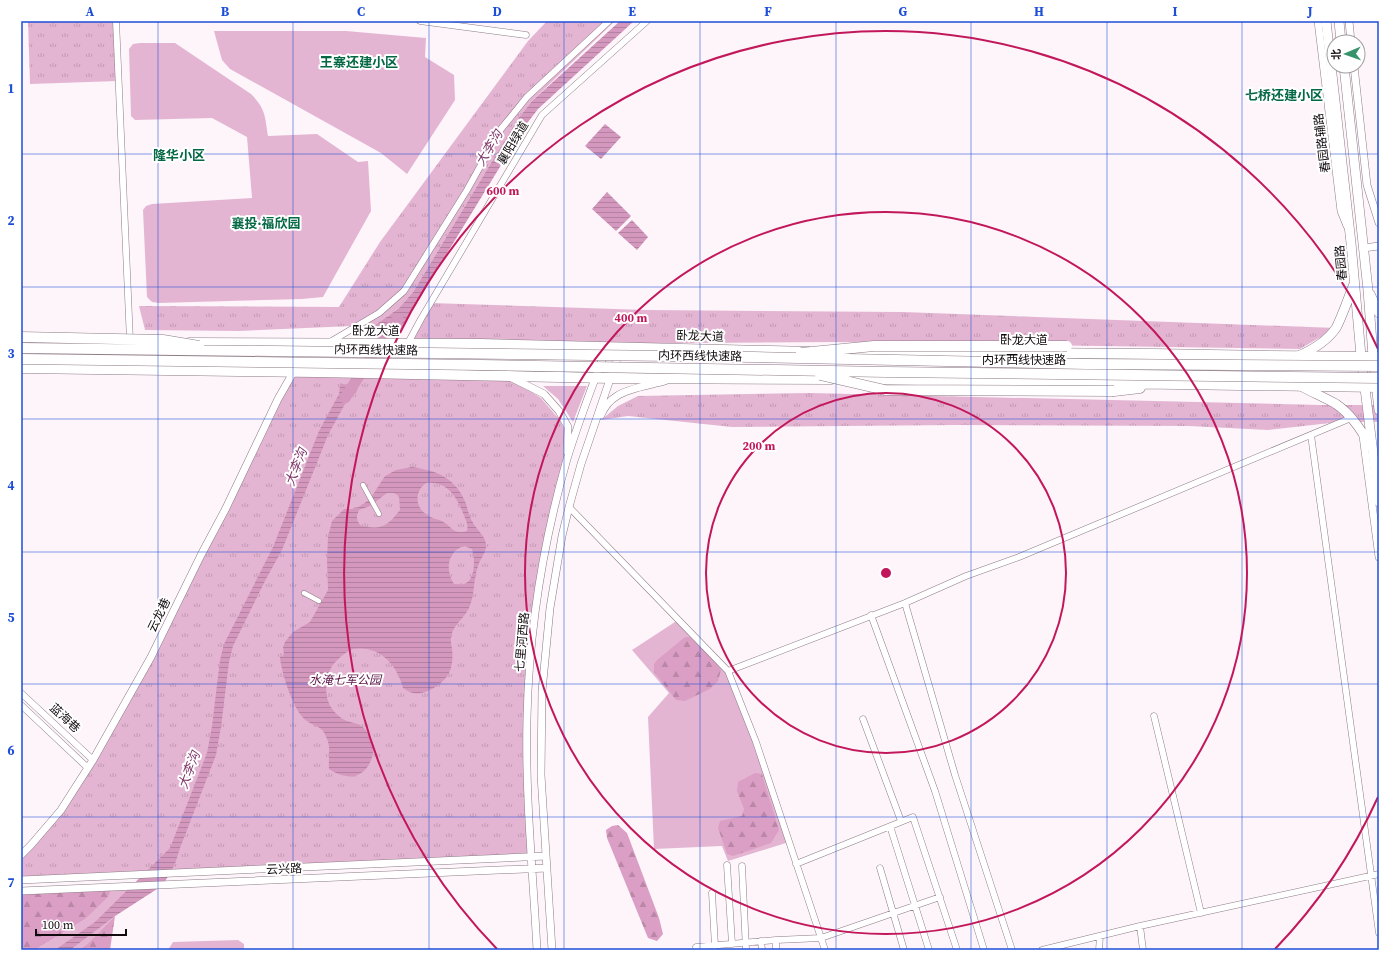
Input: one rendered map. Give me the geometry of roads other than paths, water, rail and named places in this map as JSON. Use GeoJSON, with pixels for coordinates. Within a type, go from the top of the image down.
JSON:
{"type":"FeatureCollection","features":[{"type":"Feature","properties":{"kind":"highway"},"geometry":{"type":"LineString","coordinates":[[21,337],[164,340],[233,351]]}},
{"type":"Feature","properties":{"kind":"highway","name":"卧龙大道"},"geometry":{"type":"LineString","coordinates":[[21,341],[402,345],[481,344],[806,352],[1154,354],[1298,357],[1376,356]]}},
{"type":"Feature","properties":{"kind":"highway"},"geometry":{"type":"LineString","coordinates":[[754,357],[874,346],[1066,346],[1154,354]]}},
{"type":"Feature","properties":{"kind":"highway","name":"内环西线快速路"},"geometry":{"type":"LineString","coordinates":[[21,348],[754,357],[1079,364],[1379,366]]}},
{"type":"Feature","properties":{"kind":"highway","name":"内环西线快速路"},"geometry":{"type":"LineString","coordinates":[[21,359],[800,371],[1378,384]]}},
{"type":"Feature","properties":{"kind":"highway"},"geometry":{"type":"LineString","coordinates":[[21,367],[161,368],[232,362]]}},
{"type":"Feature","properties":{"kind":"highway"},"geometry":{"type":"LineString","coordinates":[[21,367],[294,371],[596,378],[1180,383],[1365,387],[1378,384]]}},
{"type":"Feature","properties":{"kind":"highway"},"geometry":{"type":"LineString","coordinates":[[800,371],[885,390],[1114,391],[1180,383]]}},
{"type":"Feature","properties":{"kind":"main road","name":"春园路"},"geometry":{"type":"LineString","coordinates":[[1326,21],[1326,34]]}},
{"type":"Feature","properties":{"kind":"main road"},"geometry":{"type":"LineString","coordinates":[[1339,21],[1340,34]]}},
{"type":"Feature","properties":{"kind":"main road","name":"春园路"},"geometry":{"type":"LineString","coordinates":[[1329,74],[1351,238],[1361,356],[1379,502]]}},
{"type":"Feature","properties":{"kind":"main road","name":"春园路"},"geometry":{"type":"LineString","coordinates":[[1345,74],[1376,356],[1379,410]]}},
{"type":"Feature","properties":{"kind":"main road"},"geometry":{"type":"LineString","coordinates":[[1298,357],[1311,351],[1336,328],[1355,283]]}},
{"type":"Feature","properties":{"kind":"main road"},"geometry":{"type":"LineString","coordinates":[[1368,290],[1379,313]]}},
{"type":"Feature","properties":{"kind":"main road"},"geometry":{"type":"LineString","coordinates":[[1299,386],[1336,405],[1351,418],[1362,431],[1372,448]]}},
{"type":"Feature","properties":{"kind":"street"},"geometry":{"type":"LineString","coordinates":[[116,21],[130,343]]}},
{"type":"Feature","properties":{"kind":"street"},"geometry":{"type":"LineString","coordinates":[[420,21],[526,35]]}},
{"type":"Feature","properties":{"kind":"street"},"geometry":{"type":"LineString","coordinates":[[327,344],[379,313],[404,291],[467,190],[501,129],[527,97],[609,21]]}},
{"type":"Feature","properties":{"kind":"street","name":"襄阳绿道"},"geometry":{"type":"LineString","coordinates":[[402,345],[424,313],[542,115],[647,21]]}},
{"type":"Feature","properties":{"kind":"street"},"geometry":{"type":"LineString","coordinates":[[1318,21],[1326,50]]}},
{"type":"Feature","properties":{"kind":"street"},"geometry":{"type":"LineString","coordinates":[[1349,21],[1351,34]]}},
{"type":"Feature","properties":{"kind":"street"},"geometry":{"type":"LineString","coordinates":[[1355,74],[1367,185],[1379,223]]}},
{"type":"Feature","properties":{"kind":"street"},"geometry":{"type":"LineString","coordinates":[[1363,248],[1379,246]]}},
{"type":"Feature","properties":{"kind":"street","name":"七里河西路"},"geometry":{"type":"LineString","coordinates":[[537,950],[527,785],[527,717],[532,638],[541,568],[549,529],[568,459],[608,347]]}},
{"type":"Feature","properties":{"kind":"street","name":"七里河西路"},"geometry":{"type":"LineString","coordinates":[[552,950],[541,775],[542,691],[550,608],[562,536],[569,507],[589,441],[621,347]]}},
{"type":"Feature","properties":{"kind":"street","name":"云龙巷"},"geometry":{"type":"LineString","coordinates":[[21,855],[61,810],[93,760],[151,657],[226,508],[278,399],[294,371]]}},
{"type":"Feature","properties":{"kind":"street"},"geometry":{"type":"LineString","coordinates":[[506,376],[544,394],[559,411],[568,427],[568,459]]}},
{"type":"Feature","properties":{"kind":"street"},"geometry":{"type":"LineString","coordinates":[[589,441],[604,409],[616,396],[634,389],[676,378]]}},
{"type":"Feature","properties":{"kind":"street"},"geometry":{"type":"LineString","coordinates":[[728,671],[905,603],[966,576],[1019,556],[1351,418]]}},
{"type":"Feature","properties":{"kind":"street"},"geometry":{"type":"LineString","coordinates":[[1362,431],[1379,557]]}},
{"type":"Feature","properties":{"kind":"street"},"geometry":{"type":"LineString","coordinates":[[1311,435],[1370,876],[1379,933]]}},
{"type":"Feature","properties":{"kind":"street"},"geometry":{"type":"LineString","coordinates":[[363,485],[379,514]]}},
{"type":"Feature","properties":{"kind":"street"},"geometry":{"type":"LineString","coordinates":[[569,507],[728,671],[756,742],[825,950]]}},
{"type":"Feature","properties":{"kind":"street"},"geometry":{"type":"LineString","coordinates":[[304,593],[319,601]]}},
{"type":"Feature","properties":{"kind":"street"},"geometry":{"type":"LineString","coordinates":[[905,603],[955,775],[1012,950]]}},
{"type":"Feature","properties":{"kind":"street"},"geometry":{"type":"LineString","coordinates":[[871,615],[935,790],[984,950]]}},
{"type":"Feature","properties":{"kind":"street","name":"蓝海巷"},"geometry":{"type":"LineString","coordinates":[[21,693],[93,760]]}},
{"type":"Feature","properties":{"kind":"street","name":"蓝海巷"},"geometry":{"type":"LineString","coordinates":[[21,705],[88,768]]}},
{"type":"Feature","properties":{"kind":"street"},"geometry":{"type":"LineString","coordinates":[[1154,716],[1201,913]]}},
{"type":"Feature","properties":{"kind":"street"},"geometry":{"type":"LineString","coordinates":[[863,719],[901,821]]}},
{"type":"Feature","properties":{"kind":"street"},"geometry":{"type":"LineString","coordinates":[[796,864],[912,816],[957,950]]}},
{"type":"Feature","properties":{"kind":"street"},"geometry":{"type":"LineString","coordinates":[[890,826],[929,950]]}},
{"type":"Feature","properties":{"kind":"street","name":"云兴路"},"geometry":{"type":"LineString","coordinates":[[21,878],[33,879],[546,856]]}},
{"type":"Feature","properties":{"kind":"street"},"geometry":{"type":"LineString","coordinates":[[727,864],[732,944]]}},
{"type":"Feature","properties":{"kind":"street"},"geometry":{"type":"LineString","coordinates":[[742,866],[746,950]]}},
{"type":"Feature","properties":{"kind":"street","name":"云兴路"},"geometry":{"type":"LineString","coordinates":[[21,891],[547,868]]}},
{"type":"Feature","properties":{"kind":"street"},"geometry":{"type":"LineString","coordinates":[[880,868],[904,950]]}},
{"type":"Feature","properties":{"kind":"street"},"geometry":{"type":"LineString","coordinates":[[1042,950],[1140,926],[1379,874]]}},
{"type":"Feature","properties":{"kind":"street"},"geometry":{"type":"LineString","coordinates":[[712,893],[715,946]]}},
{"type":"Feature","properties":{"kind":"street"},"geometry":{"type":"LineString","coordinates":[[697,950],[696,947],[762,941],[821,938],[940,897]]}},
{"type":"Feature","properties":{"kind":"street"},"geometry":{"type":"LineString","coordinates":[[1140,926],[1142,950]]}},
{"type":"Feature","properties":{"kind":"street"},"geometry":{"type":"LineString","coordinates":[[1099,950],[1100,936]]}},
{"type":"Feature","properties":{"kind":"street"},"geometry":{"type":"LineString","coordinates":[[776,940],[776,950]]}},
{"type":"Feature","properties":{"kind":"street"},"geometry":{"type":"LineString","coordinates":[[762,941],[762,950]]}},
{"type":"Feature","properties":{"kind":"waterway","name":"大李沟"},"geometry":{"type":"LineString","coordinates":[[345,398],[389,329],[398,319]]}},
{"type":"Feature","properties":{"kind":"district","name":"王寨还建小区"},"geometry":{"type":"Point","coordinates":[359,62]}},
{"type":"Feature","properties":{"kind":"district","name":"七桥还建小区"},"geometry":{"type":"Point","coordinates":[1284,95]}},
{"type":"Feature","properties":{"kind":"district","name":"隆华小区"},"geometry":{"type":"Point","coordinates":[179,155]}},
{"type":"Feature","properties":{"kind":"district","name":"襄投·福欣园"},"geometry":{"type":"Point","coordinates":[266,223]}},
{"type":"Feature","properties":{"kind":"park label","name":"水淹七军公园"},"geometry":{"type":"Point","coordinates":[345,680]}}]}
